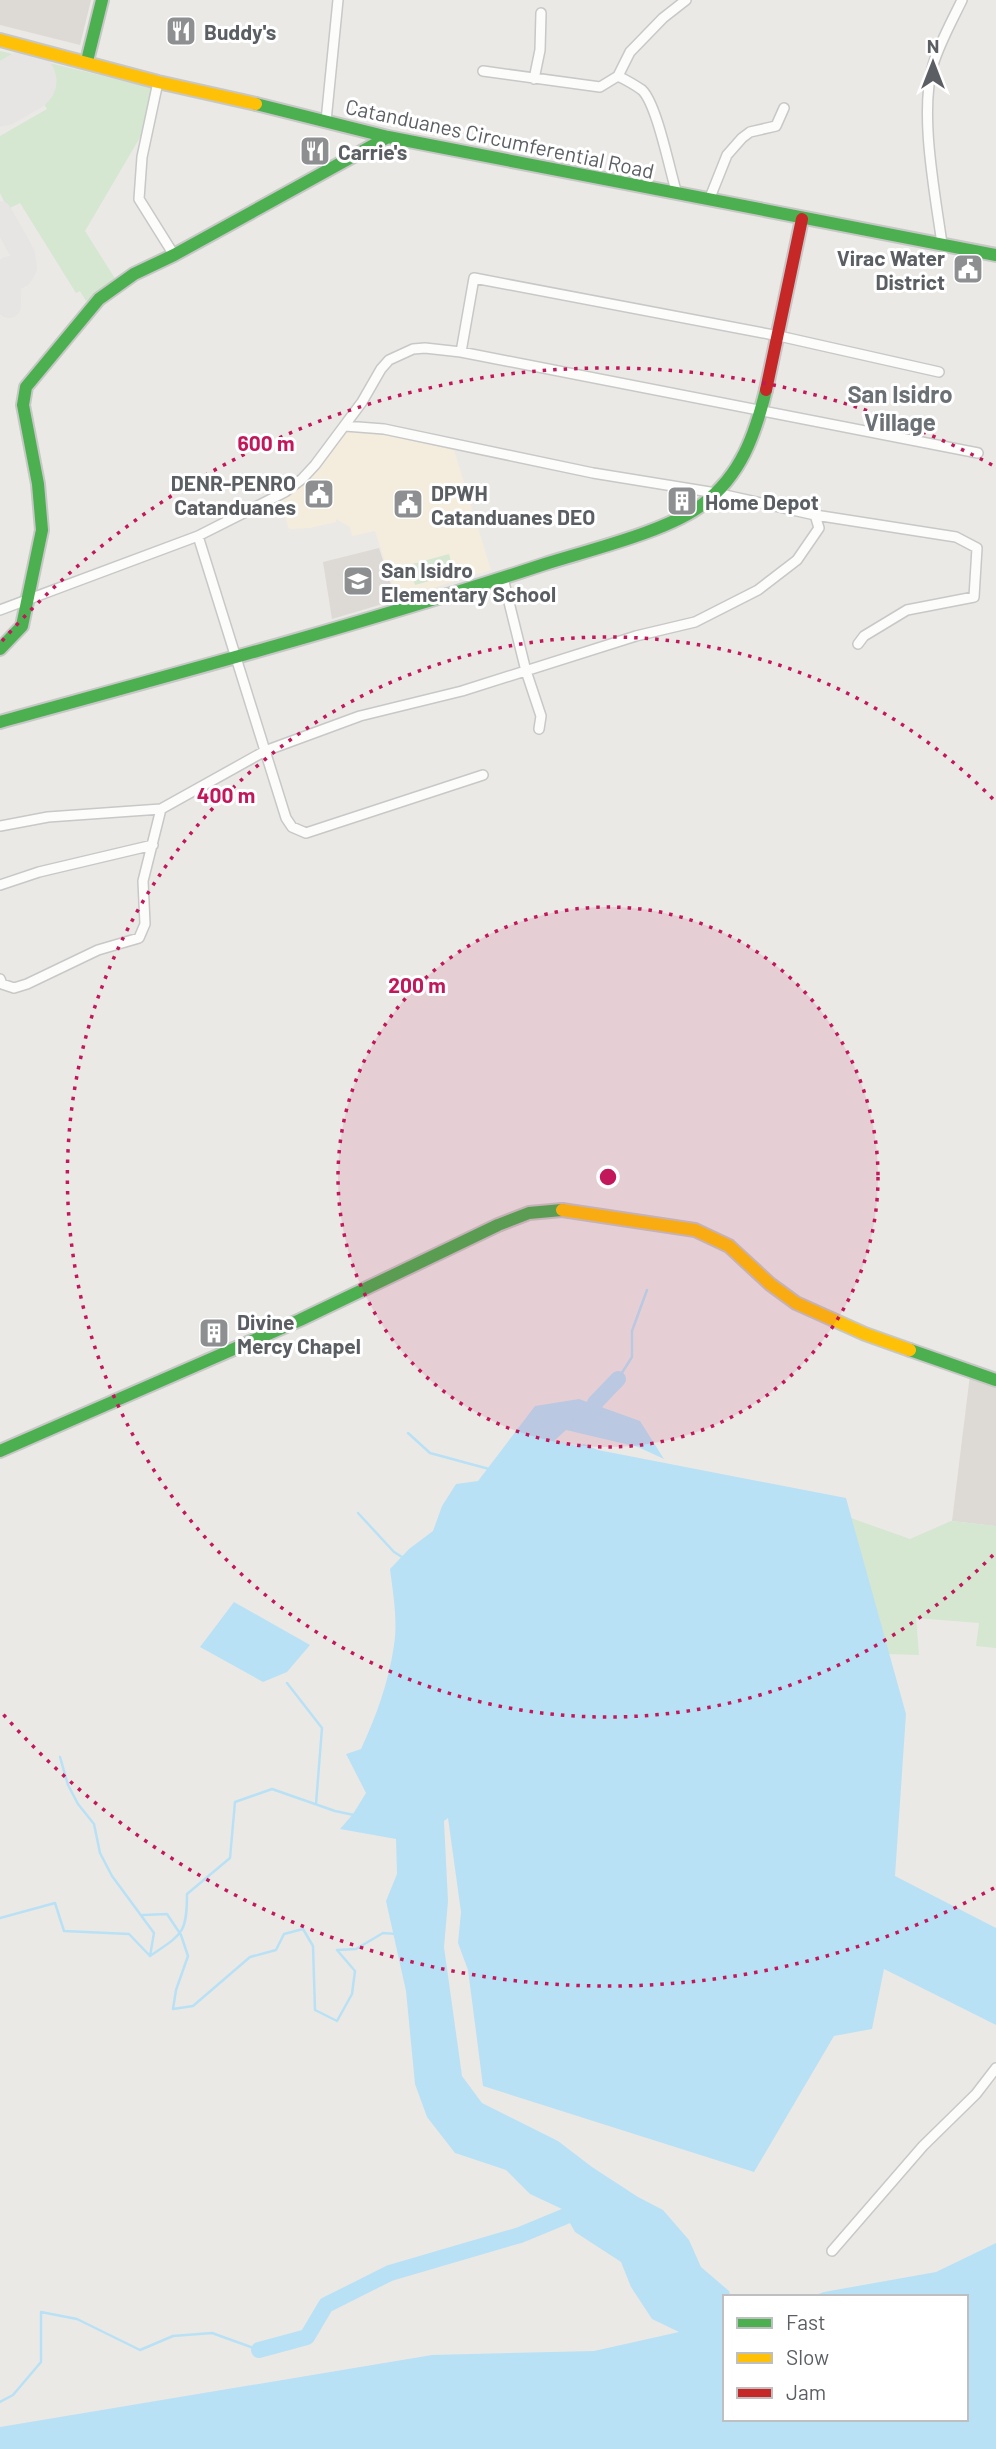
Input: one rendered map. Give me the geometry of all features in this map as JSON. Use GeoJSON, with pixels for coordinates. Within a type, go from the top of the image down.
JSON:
{"type":"FeatureCollection","features":[{"type":"Feature","properties":{"kind":"street"},"geometry":{"type":"LineString","coordinates":[[87,61],[102,0]]}},
{"type":"Feature","properties":{"kind":"street"},"geometry":{"type":"LineString","coordinates":[[326,121],[338,0]]}},
{"type":"Feature","properties":{"kind":"street"},"geometry":{"type":"LineString","coordinates":[[483,71],[600,87],[618,76],[630,52],[663,18],[686,0]]}},
{"type":"Feature","properties":{"kind":"street"},"geometry":{"type":"LineString","coordinates":[[942,244],[928,119],[929,83],[939,50],[962,0]]}},
{"type":"Feature","properties":{"kind":"street"},"geometry":{"type":"LineString","coordinates":[[534,79],[540,50],[541,13]]}},
{"type":"Feature","properties":{"kind":"street","name":"Catanduanes Circumferential Road"},"geometry":{"type":"LineString","coordinates":[[0,40],[158,82],[388,137],[996,255]]}},
{"type":"Feature","properties":{"kind":"street"},"geometry":{"type":"LineString","coordinates":[[618,76],[642,90],[647,98],[660,132],[677,194]]}},
{"type":"Feature","properties":{"kind":"street"},"geometry":{"type":"LineString","coordinates":[[158,82],[142,157],[139,199],[174,255]]}},
{"type":"Feature","properties":{"kind":"street"},"geometry":{"type":"LineString","coordinates":[[709,200],[727,155],[750,132],[776,126],[784,108]]}},
{"type":"Feature","properties":{"kind":"street"},"geometry":{"type":"LineString","coordinates":[[0,649],[22,626],[42,530],[38,484],[23,405],[26,387],[99,299],[134,274],[174,255],[388,137]]}},
{"type":"Feature","properties":{"kind":"street"},"geometry":{"type":"LineString","coordinates":[[0,722],[503,578],[659,527],[701,506],[739,466],[749,449],[779,336],[802,219]]}},
{"type":"Feature","properties":{"kind":"street"},"geometry":{"type":"LineString","coordinates":[[461,352],[474,278],[779,336],[939,372]]}},
{"type":"Feature","properties":{"kind":"street"},"geometry":{"type":"LineString","coordinates":[[0,610],[198,536],[285,492],[316,465],[389,360],[413,349],[461,352],[978,453]]}},
{"type":"Feature","properties":{"kind":"street"},"geometry":{"type":"LineString","coordinates":[[345,426],[384,429],[593,473],[716,493],[814,515],[956,537],[977,548],[974,597],[907,610],[864,636],[858,644]]}},
{"type":"Feature","properties":{"kind":"street"},"geometry":{"type":"LineString","coordinates":[[0,826],[48,817],[161,809],[265,751],[360,716],[462,691],[636,636],[695,622],[758,590],[797,560],[819,528],[814,515]]}},
{"type":"Feature","properties":{"kind":"street"},"geometry":{"type":"LineString","coordinates":[[198,536],[286,818],[292,827],[306,833],[483,775]]}},
{"type":"Feature","properties":{"kind":"street"},"geometry":{"type":"LineString","coordinates":[[503,578],[526,671],[541,716],[539,729]]}},
{"type":"Feature","properties":{"kind":"street"},"geometry":{"type":"LineString","coordinates":[[0,979],[2,984],[13,988],[20,986],[98,950],[139,938],[145,924],[144,881],[161,809]]}},
{"type":"Feature","properties":{"kind":"street"},"geometry":{"type":"LineString","coordinates":[[0,885],[39,872],[153,845]]}},
{"type":"Feature","properties":{"kind":"street"},"geometry":{"type":"LineString","coordinates":[[0,1451],[300,1320],[498,1225],[529,1213],[562,1210],[695,1230],[729,1246],[770,1284],[796,1303],[865,1334],[996,1380]]}},
{"type":"Feature","properties":{"kind":"street"},"geometry":{"type":"LineString","coordinates":[[832,2251],[923,2146],[976,2094],[996,2068]]}},
{"type":"Feature","properties":{"kind":"shaded area"},"geometry":{"type":"Polygon","coordinates":[[[0,0],[91,0],[80,45],[0,25],[0,0]]]}},
{"type":"Feature","properties":{"kind":"shaded area","name":"DPWH Catanduanes DEO"},"geometry":{"type":"Polygon","coordinates":[[[348,431],[389,436],[454,450],[491,570],[397,599],[375,531],[352,536],[350,527],[336,519],[336,522],[310,528],[289,529],[279,498],[312,475],[348,431]]]}},
{"type":"Feature","properties":{"kind":"shaded area","name":"San Isidro Elementary School"},"geometry":{"type":"Polygon","coordinates":[[[379,548],[396,600],[332,619],[323,562],[379,548]]]}},
{"type":"Feature","properties":{"kind":"shaded area"},"geometry":{"type":"Polygon","coordinates":[[[970,1375],[996,1384],[996,1526],[952,1521],[970,1375]]]}},
{"type":"Feature","properties":{"kind":"green space"},"geometry":{"type":"Polygon","coordinates":[[[0,51],[153,88],[142,134],[85,231],[116,280],[86,301],[80,291],[76,293],[20,203],[8,209],[0,193],[0,136],[47,109],[21,65],[9,62],[0,67],[0,51]]]}},
{"type":"Feature","properties":{"kind":"green space"},"geometry":{"type":"Polygon","coordinates":[[[449,554],[454,574],[415,585],[409,565],[449,554]]]}},
{"type":"Feature","properties":{"kind":"green space"},"geometry":{"type":"Polygon","coordinates":[[[848,1517],[910,1539],[951,1521],[996,1526],[996,1648],[976,1646],[979,1623],[916,1618],[919,1655],[887,1654],[848,1517]]]}},
{"type":"Feature","properties":{"kind":"water"},"geometry":{"type":"Polygon","coordinates":[[[579,1399],[640,1421],[664,1459],[638,1447],[566,1430],[554,1441],[578,1446],[584,1444],[598,1450],[846,1498],[906,1714],[895,1876],[996,1928],[996,2025],[884,1969],[872,2029],[834,2036],[754,2172],[483,2086],[468,1970],[458,1943],[461,1912],[448,1818],[444,1821],[448,1901],[444,1947],[462,2076],[482,2103],[558,2141],[592,2167],[663,2210],[689,2240],[701,2267],[729,2291],[730,2295],[723,2295],[723,2421],[968,2421],[968,2295],[816,2295],[936,2272],[996,2243],[996,2449],[0,2449],[0,2427],[432,2355],[594,2351],[679,2332],[652,2319],[631,2287],[621,2262],[575,2232],[562,2209],[530,2194],[506,2170],[455,2153],[427,2117],[415,2084],[406,1991],[386,1901],[397,1874],[396,1839],[340,1829],[366,1793],[346,1754],[361,1749],[377,1712],[389,1672],[395,1626],[390,1569],[409,1549],[433,1531],[442,1506],[456,1484],[478,1481],[535,1406],[579,1399]]]}},
{"type":"Feature","properties":{"kind":"water"},"geometry":{"type":"Polygon","coordinates":[[[234,1602],[310,1645],[287,1672],[263,1682],[200,1647],[234,1602]]]}},
{"type":"Feature","properties":{"kind":"waterway"},"geometry":{"type":"LineString","coordinates":[[618,1379],[632,1357],[632,1331],[647,1290]]}},
{"type":"Feature","properties":{"kind":"waterway"},"geometry":{"type":"LineString","coordinates":[[580,1416],[593,1413],[595,1403],[618,1379]]}},
{"type":"Feature","properties":{"kind":"waterway"},"geometry":{"type":"LineString","coordinates":[[408,1433],[430,1453],[489,1469]]}},
{"type":"Feature","properties":{"kind":"waterway"},"geometry":{"type":"LineString","coordinates":[[358,1513],[394,1552],[402,1557]]}},
{"type":"Feature","properties":{"kind":"waterway"},"geometry":{"type":"LineString","coordinates":[[287,1683],[322,1728],[316,1804]]}},
{"type":"Feature","properties":{"kind":"waterway"},"geometry":{"type":"LineString","coordinates":[[60,1757],[68,1785],[78,1804],[94,1824],[100,1853],[112,1876],[154,1933],[150,1956]]}},
{"type":"Feature","properties":{"kind":"waterway"},"geometry":{"type":"LineString","coordinates":[[0,1918],[55,1903],[64,1931],[129,1934],[150,1956],[180,1932],[186,1917],[187,1894],[230,1858],[235,1802],[272,1789],[354,1815]]}},
{"type":"Feature","properties":{"kind":"waterway"},"geometry":{"type":"LineString","coordinates":[[143,1915],[167,1914],[181,1935],[188,1956],[176,1990],[173,2009],[193,2006],[250,1957],[276,1950],[284,1934],[303,1929],[313,1946],[315,2010],[337,2021],[352,1994],[355,1971],[337,1950],[356,1949],[383,1933],[396,1934]]}},
{"type":"Feature","properties":{"kind":"waterway"},"geometry":{"type":"LineString","coordinates":[[259,2350],[307,2337],[326,2305],[390,2273],[520,2235],[583,2209]]}},
{"type":"Feature","properties":{"kind":"waterway"},"geometry":{"type":"LineString","coordinates":[[0,2402],[13,2395],[41,2362],[41,2312],[77,2319],[140,2350],[173,2336],[212,2333],[259,2350]]}},
{"type":"Feature","properties":{"kind":"taxiway"},"geometry":{"type":"LineString","coordinates":[[0,213],[23,254],[25,268],[21,275],[0,287]]}},
{"type":"Feature","properties":{"kind":"taxiway"},"geometry":{"type":"LineString","coordinates":[[9,268],[9,306]]}},
{"type":"Feature","properties":{"kind":"runway"},"geometry":{"type":"LineString","coordinates":[[0,96],[26,81]]}},
{"type":"Feature","properties":{"kind":"traffic: fast"},"geometry":{"type":"LineString","coordinates":[[87,61],[102,0]]}},
{"type":"Feature","properties":{"kind":"traffic: fast"},"geometry":{"type":"LineString","coordinates":[[256,104],[388,137],[996,255]]}},
{"type":"Feature","properties":{"kind":"traffic: fast"},"geometry":{"type":"LineString","coordinates":[[0,649],[22,626],[42,530],[38,484],[23,405],[26,387],[99,299],[134,274],[174,255],[388,137]]}},
{"type":"Feature","properties":{"kind":"traffic: fast"},"geometry":{"type":"LineString","coordinates":[[0,722],[410,607],[628,539],[670,523],[703,504],[716,493],[737,467],[757,423],[766,390]]}},
{"type":"Feature","properties":{"kind":"traffic: fast"},"geometry":{"type":"LineString","coordinates":[[0,1451],[300,1320],[498,1225],[529,1213],[562,1210]]}},
{"type":"Feature","properties":{"kind":"traffic: fast"},"geometry":{"type":"LineString","coordinates":[[910,1350],[996,1380]]}},
{"type":"Feature","properties":{"kind":"traffic: slow"},"geometry":{"type":"LineString","coordinates":[[0,40],[158,82],[256,104]]}},
{"type":"Feature","properties":{"kind":"traffic: slow"},"geometry":{"type":"LineString","coordinates":[[562,1210],[695,1230],[729,1246],[770,1284],[796,1303],[865,1334],[910,1350]]}},
{"type":"Feature","properties":{"kind":"traffic: jam"},"geometry":{"type":"LineString","coordinates":[[766,390],[802,219]]}},
{"type":"Feature","properties":{"kind":"place","name":"Buddy's"},"geometry":{"type":"Point","coordinates":[181,31]}},
{"type":"Feature","properties":{"kind":"place","name":"Carrie's"},"geometry":{"type":"Point","coordinates":[315,151]}},
{"type":"Feature","properties":{"kind":"place","name":"Virac Water District"},"geometry":{"type":"Point","coordinates":[968,269]}},
{"type":"Feature","properties":{"kind":"place","name":"DENR-PENRO Catanduanes"},"geometry":{"type":"Point","coordinates":[319,494]}},
{"type":"Feature","properties":{"kind":"place","name":"Home Depot"},"geometry":{"type":"Point","coordinates":[682,501]}},
{"type":"Feature","properties":{"kind":"place","name":"DPWH Catanduanes DEO"},"geometry":{"type":"Point","coordinates":[408,504]}},
{"type":"Feature","properties":{"kind":"place","name":"San Isidro Elementary School"},"geometry":{"type":"Point","coordinates":[358,581]}},
{"type":"Feature","properties":{"kind":"place","name":"Divine Mercy Chapel"},"geometry":{"type":"Point","coordinates":[214,1333]}},
{"type":"Feature","properties":{"kind":"district","name":"San Isidro Village"},"geometry":{"type":"Point","coordinates":[900,407]}}]}
